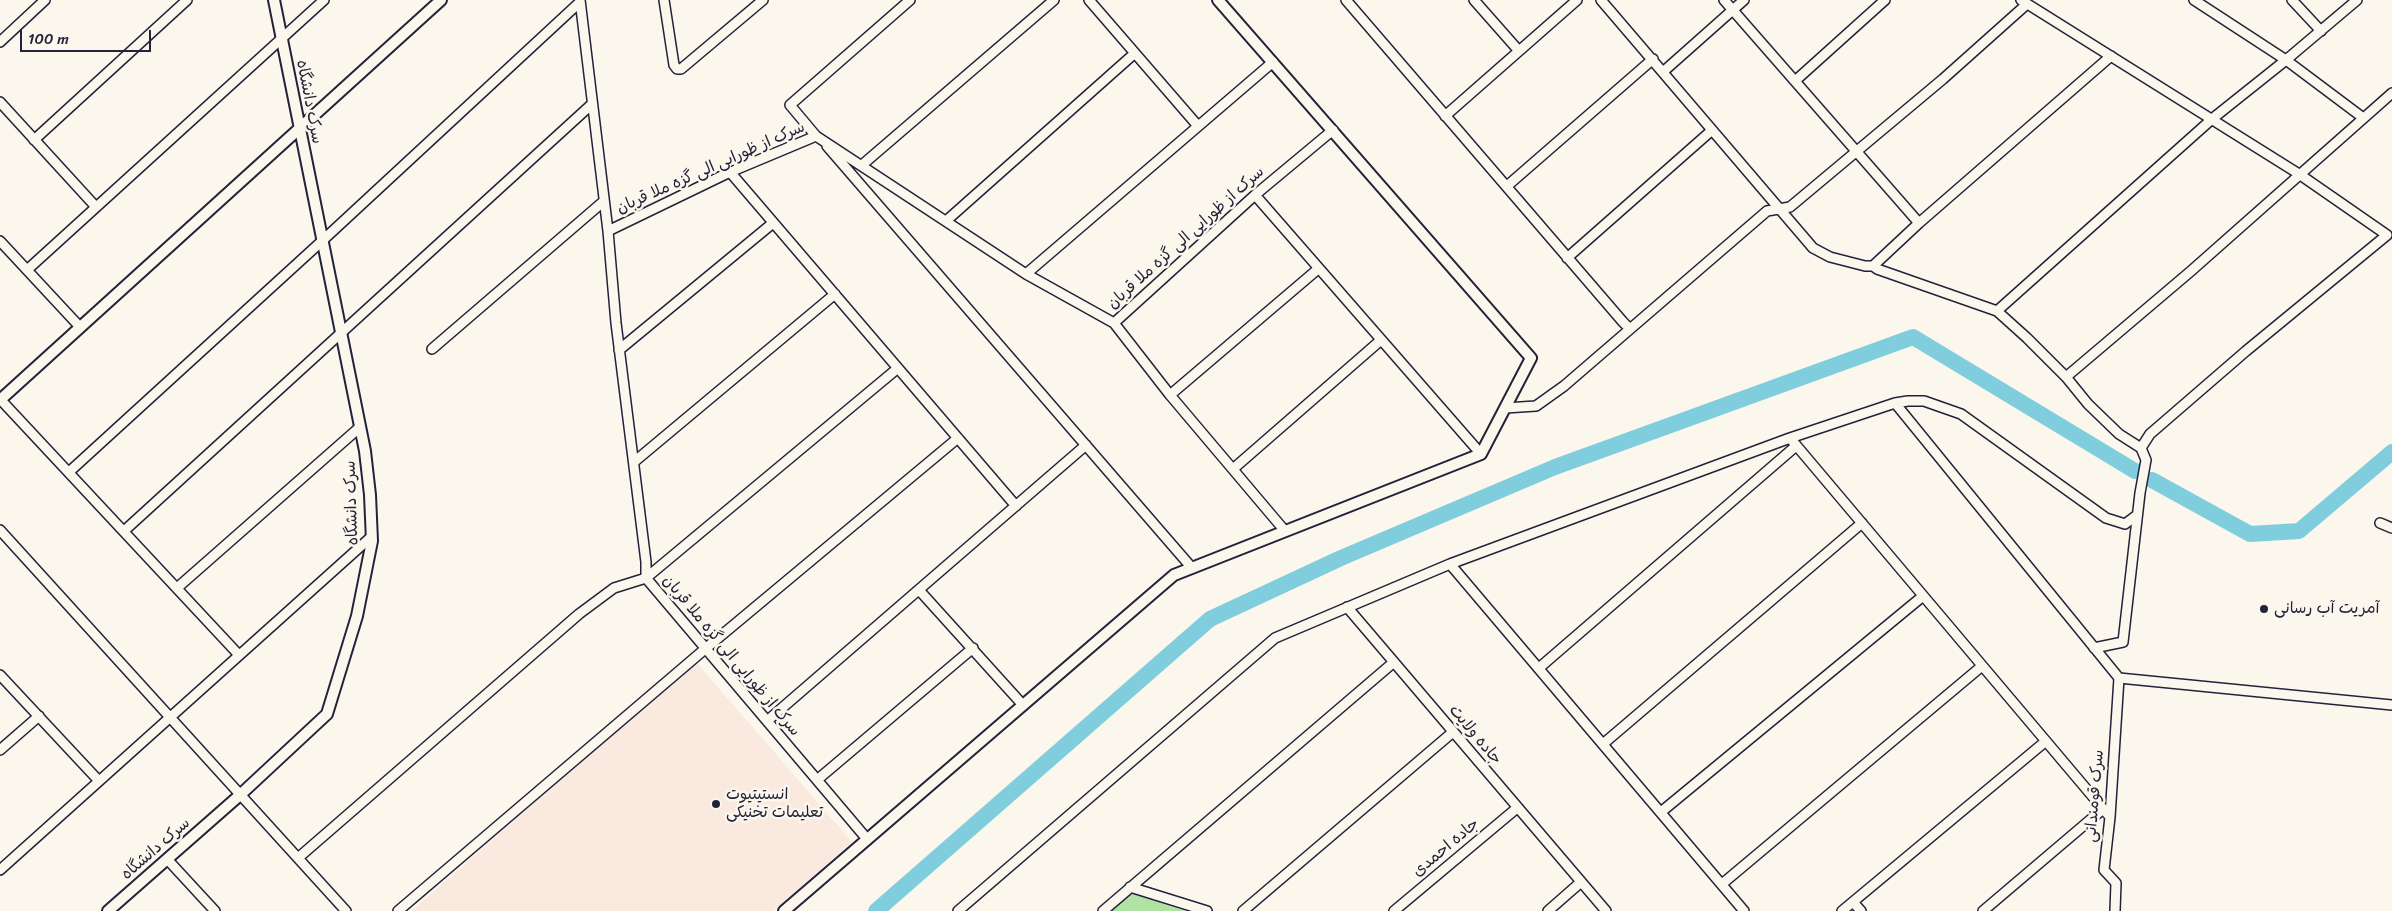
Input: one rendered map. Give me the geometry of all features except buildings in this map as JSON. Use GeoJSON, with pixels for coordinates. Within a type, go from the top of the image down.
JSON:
{"type":"FeatureCollection","features":[{"type":"Feature","properties":{"kind":"street"},"geometry":{"type":"LineString","coordinates":[[0,42],[45,0]]}},
{"type":"Feature","properties":{"kind":"street"},"geometry":{"type":"LineString","coordinates":[[34,140],[187,0]]}},
{"type":"Feature","properties":{"kind":"street","name":"سرک دانشگاه"},"geometry":{"type":"LineString","coordinates":[[108,911],[240,795],[327,714],[357,616],[371,537],[370,495],[360,427],[274,0]]}},
{"type":"Feature","properties":{"kind":"street"},"geometry":{"type":"LineString","coordinates":[[27,270],[324,0]]}},
{"type":"Feature","properties":{"kind":"street"},"geometry":{"type":"LineString","coordinates":[[239,655],[0,399],[441,0]]}},
{"type":"Feature","properties":{"kind":"street"},"geometry":{"type":"LineString","coordinates":[[664,0],[674,65],[676,68],[681,69],[763,0]]}},
{"type":"Feature","properties":{"kind":"street"},"geometry":{"type":"LineString","coordinates":[[910,0],[790,106],[1192,568]]}},
{"type":"Feature","properties":{"kind":"street"},"geometry":{"type":"LineString","coordinates":[[862,165],[1054,0]]}},
{"type":"Feature","properties":{"kind":"street"},"geometry":{"type":"LineString","coordinates":[[1089,0],[1198,126]]}},
{"type":"Feature","properties":{"kind":"street"},"geometry":{"type":"LineString","coordinates":[[1346,0],[1629,328]]}},
{"type":"Feature","properties":{"kind":"street"},"geometry":{"type":"LineString","coordinates":[[1474,0],[1519,51]]}},
{"type":"Feature","properties":{"kind":"street"},"geometry":{"type":"LineString","coordinates":[[1445,116],[1577,0]]}},
{"type":"Feature","properties":{"kind":"street"},"geometry":{"type":"LineString","coordinates":[[1601,0],[1664,71],[1666,77],[1711,131],[1814,248],[1830,256],[1865,266],[1874,266],[1876,269],[1997,311],[2066,377],[2088,404],[2119,434],[2141,448],[2146,460],[2137,515],[2123,642],[2094,648]]}},
{"type":"Feature","properties":{"kind":"street"},"geometry":{"type":"LineString","coordinates":[[1724,0],[1918,223]]}},
{"type":"Feature","properties":{"kind":"street"},"geometry":{"type":"LineString","coordinates":[[1664,71],[1744,0]]}},
{"type":"Feature","properties":{"kind":"street"},"geometry":{"type":"LineString","coordinates":[[1795,81],[1885,0]]}},
{"type":"Feature","properties":{"kind":"street"},"geometry":{"type":"LineString","coordinates":[[2194,0],[2286,60],[2362,117]]}},
{"type":"Feature","properties":{"kind":"street"},"geometry":{"type":"LineString","coordinates":[[2292,0],[2321,31]]}},
{"type":"Feature","properties":{"kind":"street"},"geometry":{"type":"LineString","coordinates":[[1997,311],[2212,119],[2357,0]]}},
{"type":"Feature","properties":{"kind":"street"},"geometry":{"type":"LineString","coordinates":[[580,1],[608,231]]}},
{"type":"Feature","properties":{"kind":"street"},"geometry":{"type":"LineString","coordinates":[[69,472],[322,241],[580,1]]}},
{"type":"Feature","properties":{"kind":"street"},"geometry":{"type":"LineString","coordinates":[[784,911],[1174,575],[1481,454],[1531,358],[1220,1]]}},
{"type":"Feature","properties":{"kind":"street"},"geometry":{"type":"LineString","coordinates":[[1505,408],[1536,406],[1564,386],[1767,211],[1790,207],[1943,79],[2024,2],[2299,174],[2387,235],[2246,351],[2150,434],[2141,448]]}},
{"type":"Feature","properties":{"kind":"street"},"geometry":{"type":"LineString","coordinates":[[946,221],[1134,53]]}},
{"type":"Feature","properties":{"kind":"street"},"geometry":{"type":"LineString","coordinates":[[1874,266],[1918,223],[2111,56]]}},
{"type":"Feature","properties":{"kind":"street"},"geometry":{"type":"LineString","coordinates":[[1507,186],[1653,59]]}},
{"type":"Feature","properties":{"kind":"street"},"geometry":{"type":"LineString","coordinates":[[1026,274],[1273,62]]}},
{"type":"Feature","properties":{"kind":"street"},"geometry":{"type":"LineString","coordinates":[[2066,377],[2191,271],[2358,124],[2362,117],[2392,93]]}},
{"type":"Feature","properties":{"kind":"street"},"geometry":{"type":"LineString","coordinates":[[0,102],[96,207]]}},
{"type":"Feature","properties":{"kind":"street"},"geometry":{"type":"LineString","coordinates":[[124,531],[592,104]]}},
{"type":"Feature","properties":{"kind":"street","name":"سرک از ظورایی الی گزه ملا قربان"},"geometry":{"type":"LineString","coordinates":[[867,839],[646,578],[646,562],[620,350],[608,231],[730,172],[819,138],[1026,274],[1114,323],[1255,195],[1333,130]]}},
{"type":"Feature","properties":{"kind":"street"},"geometry":{"type":"LineString","coordinates":[[1567,258],[1711,131]]}},
{"type":"Feature","properties":{"kind":"street"},"geometry":{"type":"LineString","coordinates":[[730,172],[1016,506]]}},
{"type":"Feature","properties":{"kind":"street"},"geometry":{"type":"LineString","coordinates":[[1255,195],[1318,270],[1481,454]]}},
{"type":"Feature","properties":{"kind":"street"},"geometry":{"type":"LineString","coordinates":[[432,349],[604,201]]}},
{"type":"Feature","properties":{"kind":"street"},"geometry":{"type":"LineString","coordinates":[[620,350],[773,223]]}},
{"type":"Feature","properties":{"kind":"street"},"geometry":{"type":"LineString","coordinates":[[0,241],[80,327]]}},
{"type":"Feature","properties":{"kind":"street"},"geometry":{"type":"LineString","coordinates":[[1170,395],[1318,270]]}},
{"type":"Feature","properties":{"kind":"street"},"geometry":{"type":"LineString","coordinates":[[634,462],[834,294]]}},
{"type":"Feature","properties":{"kind":"street"},"geometry":{"type":"LineString","coordinates":[[1114,323],[1170,395],[1285,531]]}},
{"type":"Feature","properties":{"kind":"street"},"geometry":{"type":"LineString","coordinates":[[1233,469],[1381,340]]}},
{"type":"Feature","properties":{"kind":"street"},"geometry":{"type":"LineString","coordinates":[[298,858],[579,614],[614,588],[646,578],[898,368]]}},
{"type":"Feature","properties":{"kind":"street"},"geometry":{"type":"LineString","coordinates":[[958,911],[1275,638],[1450,564],[1790,438],[1895,403],[1924,401],[1961,414],[2106,518],[2125,524],[2137,515]]}},
{"type":"Feature","properties":{"kind":"street"},"geometry":{"type":"LineString","coordinates":[[1895,403],[2119,678],[2392,706]]}},
{"type":"Feature","properties":{"kind":"street"},"geometry":{"type":"LineString","coordinates":[[177,588],[360,427]]}},
{"type":"Feature","properties":{"kind":"street"},"geometry":{"type":"LineString","coordinates":[[398,911],[705,649],[958,438]]}},
{"type":"Feature","properties":{"kind":"street"},"geometry":{"type":"LineString","coordinates":[[1790,438],[2110,817]]}},
{"type":"Feature","properties":{"kind":"street"},"geometry":{"type":"LineString","coordinates":[[766,721],[1086,445]]}},
{"type":"Feature","properties":{"kind":"street"},"geometry":{"type":"LineString","coordinates":[[1539,668],[1796,446]]}},
{"type":"Feature","properties":{"kind":"street"},"geometry":{"type":"LineString","coordinates":[[1603,744],[1862,523]]}},
{"type":"Feature","properties":{"kind":"street"},"geometry":{"type":"LineString","coordinates":[[2380,523],[2392,528]]}},
{"type":"Feature","properties":{"kind":"street"},"geometry":{"type":"LineString","coordinates":[[0,530],[346,911]]}},
{"type":"Feature","properties":{"kind":"street"},"geometry":{"type":"LineString","coordinates":[[0,870],[371,537]]}},
{"type":"Feature","properties":{"kind":"street"},"geometry":{"type":"LineString","coordinates":[[1450,564],[1744,911]]}},
{"type":"Feature","properties":{"kind":"street"},"geometry":{"type":"LineString","coordinates":[[919,590],[1022,704]]}},
{"type":"Feature","properties":{"kind":"street"},"geometry":{"type":"LineString","coordinates":[[1660,812],[1923,596]]}},
{"type":"Feature","properties":{"kind":"street","name":"جاده ولایت"},"geometry":{"type":"LineString","coordinates":[[1347,607],[1606,911]]}},
{"type":"Feature","properties":{"kind":"street"},"geometry":{"type":"LineString","coordinates":[[817,780],[973,648]]}},
{"type":"Feature","properties":{"kind":"street"},"geometry":{"type":"LineString","coordinates":[[1103,911],[1394,662]]}},
{"type":"Feature","properties":{"kind":"street"},"geometry":{"type":"LineString","coordinates":[[1722,884],[1982,666]]}},
{"type":"Feature","properties":{"kind":"street"},"geometry":{"type":"LineString","coordinates":[[0,675],[99,781]]}},
{"type":"Feature","properties":{"kind":"street","name":"سرک قومندانی"},"geometry":{"type":"LineString","coordinates":[[2115,911],[2116,883],[2104,870],[2110,817],[2119,678]]}},
{"type":"Feature","properties":{"kind":"street"},"geometry":{"type":"LineString","coordinates":[[0,750],[39,716]]}},
{"type":"Feature","properties":{"kind":"street"},"geometry":{"type":"LineString","coordinates":[[1243,911],[1454,732]]}},
{"type":"Feature","properties":{"kind":"street"},"geometry":{"type":"LineString","coordinates":[[1842,911],[2046,741]]}},
{"type":"Feature","properties":{"kind":"street","name":"جاده احمدی"},"geometry":{"type":"LineString","coordinates":[[1394,911],[1517,808]]}},
{"type":"Feature","properties":{"kind":"street"},"geometry":{"type":"LineString","coordinates":[[1983,911],[2102,809]]}},
{"type":"Feature","properties":{"kind":"street"},"geometry":{"type":"LineString","coordinates":[[167,859],[215,911]]}},
{"type":"Feature","properties":{"kind":"street"},"geometry":{"type":"LineString","coordinates":[[1548,911],[1581,882]]}},
{"type":"Feature","properties":{"kind":"street"},"geometry":{"type":"LineString","coordinates":[[1130,888],[1207,911]]}},
{"type":"Feature","properties":{"kind":"street"},"geometry":{"type":"LineString","coordinates":[[1853,902],[1862,911]]}},
{"type":"Feature","properties":{"kind":"shaded area","name":"انستیتیوت تعلیمات تخنیکی"},"geometry":{"type":"Polygon","coordinates":[[[696,662],[852,842],[773,911],[411,911],[696,662]]]}},
{"type":"Feature","properties":{"kind":"green space"},"geometry":{"type":"Polygon","coordinates":[[[1128,892],[1185,911],[1108,911],[1128,892]]]}},
{"type":"Feature","properties":{"kind":"waterway"},"geometry":{"type":"LineString","coordinates":[[876,911],[1210,619],[1341,558],[1555,467],[1913,337],[2135,471]]}},
{"type":"Feature","properties":{"kind":"waterway"},"geometry":{"type":"LineString","coordinates":[[2152,480],[2250,534],[2299,531],[2392,452]]}},
{"type":"Feature","properties":{"kind":"place","name":"آمریت آب رسانی"},"geometry":{"type":"Point","coordinates":[2264,609]}},
{"type":"Feature","properties":{"kind":"place","name":"انستیتیوت تعلیمات تخنیکی"},"geometry":{"type":"Point","coordinates":[716,804]}}]}
